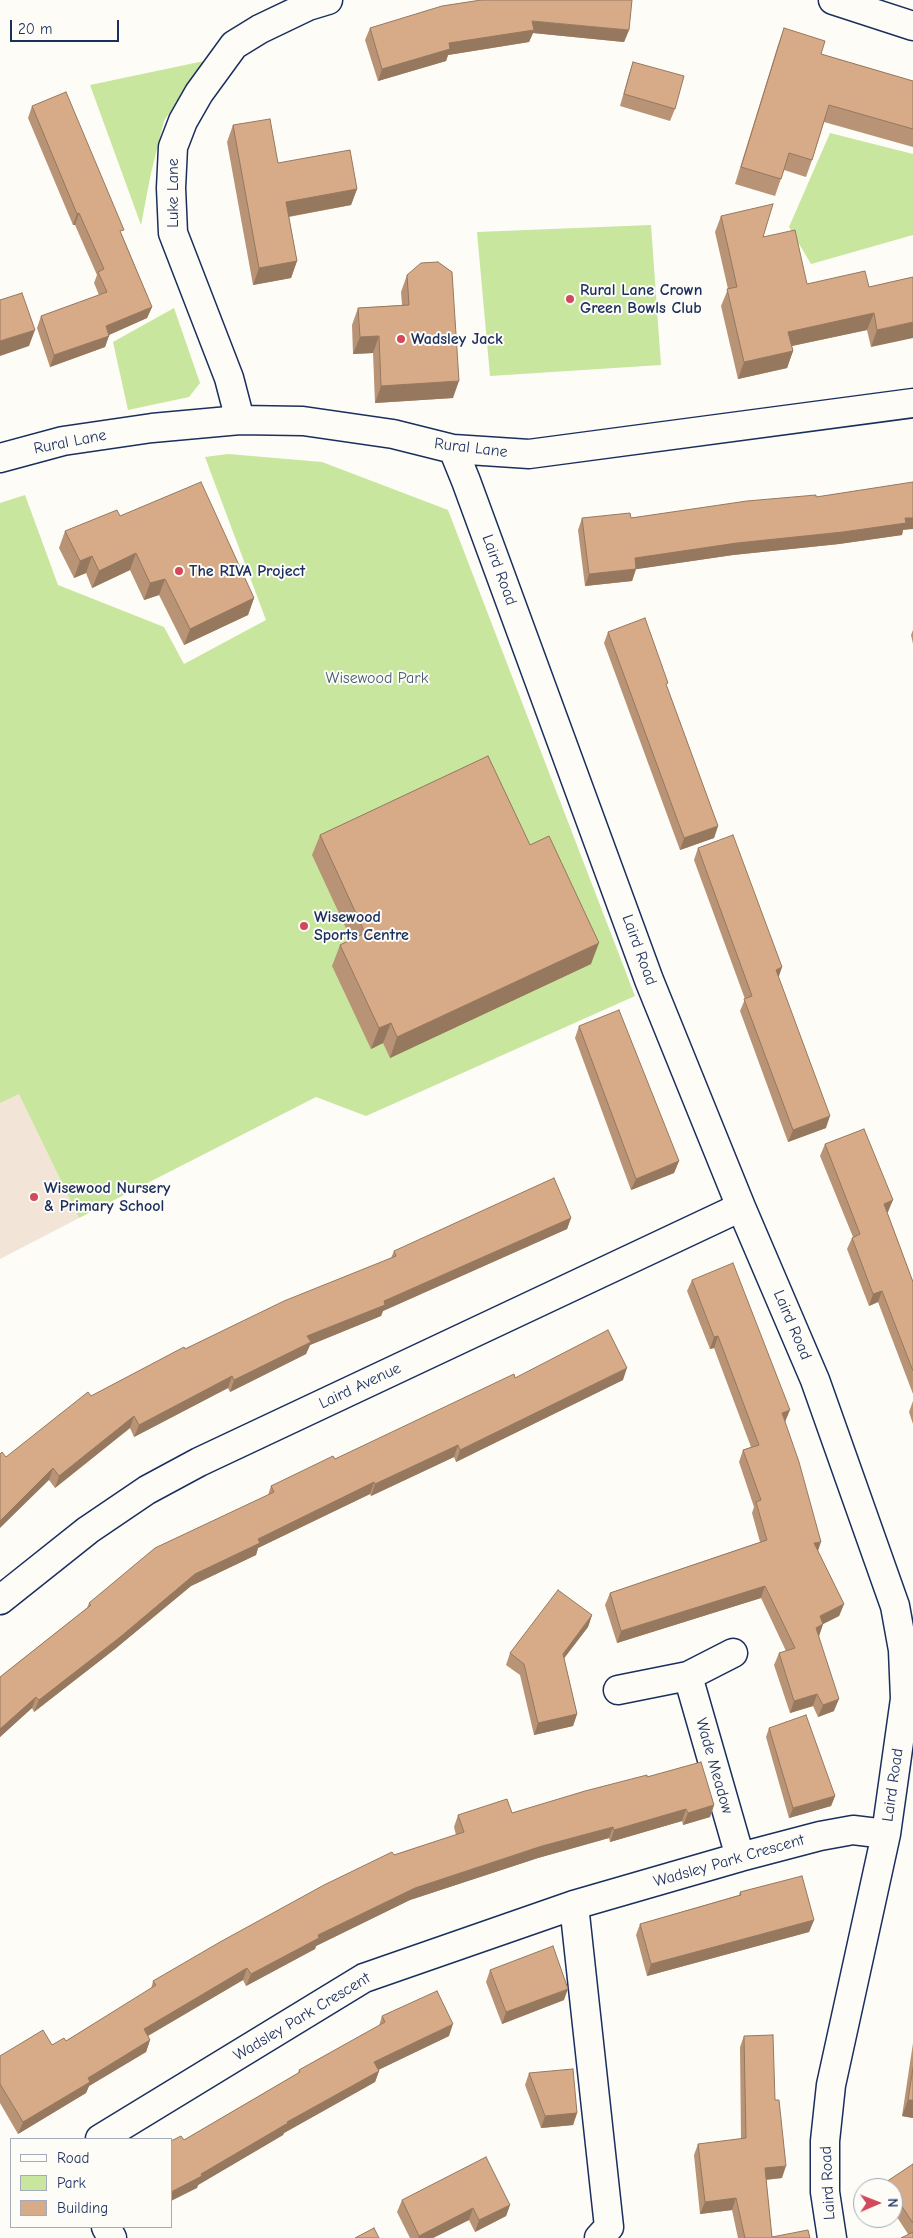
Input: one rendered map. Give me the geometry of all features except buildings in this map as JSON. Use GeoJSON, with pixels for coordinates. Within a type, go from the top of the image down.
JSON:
{"type":"FeatureCollection","features":[{"type":"Feature","properties":{"kind":"street","name":"Luke Lane"},"geometry":{"type":"LineString","coordinates":[[240,420],[228,378],[173,233],[171,188],[173,147],[183,121],[234,45],[276,21],[308,6],[328,0]]}},
{"type":"Feature","properties":{"kind":"street"},"geometry":{"type":"LineString","coordinates":[[833,0],[913,26]]}},
{"type":"Feature","properties":{"kind":"street","name":"Rural Lane"},"geometry":{"type":"LineString","coordinates":[[0,458],[63,441],[152,428],[240,420],[303,421],[393,434],[453,449],[529,454],[913,403]]}},
{"type":"Feature","properties":{"kind":"street","name":"Laird Road"},"geometry":{"type":"LineString","coordinates":[[453,449],[649,980],[741,1207],[815,1380],[894,1606],[902,1650],[905,1699],[886,1834],[831,2085],[825,2158],[825,2192],[832,2238]]}},
{"type":"Feature","properties":{"kind":"street","name":"Laird Avenue"},"geometry":{"type":"LineString","coordinates":[[0,1600],[88,1530],[147,1490],[199,1462],[741,1207]]}},
{"type":"Feature","properties":{"kind":"street"},"geometry":{"type":"LineString","coordinates":[[618,1690],[688,1676],[733,1653]]}},
{"type":"Feature","properties":{"kind":"street","name":"Wade Meadow"},"geometry":{"type":"LineString","coordinates":[[688,1676],[740,1857]]}},
{"type":"Feature","properties":{"kind":"street","name":"Wadsley Park Crescent"},"geometry":{"type":"LineString","coordinates":[[102,2138],[364,1978],[574,1905],[740,1857],[820,1836],[853,1830],[886,1834]]}},
{"type":"Feature","properties":{"kind":"street"},"geometry":{"type":"LineString","coordinates":[[574,1905],[609,2227],[599,2238]]}},
{"type":"Feature","properties":{"kind":"shaded area","name":"Wisewood Nursery & Primary School"},"geometry":{"type":"Polygon","coordinates":[[[19,1093],[79,1218],[0,1259],[0,1103],[19,1093]]]}},
{"type":"Feature","properties":{"kind":"green space"},"geometry":{"type":"Polygon","coordinates":[[[204,61],[164,121],[141,225],[90,85],[204,61]]]}},
{"type":"Feature","properties":{"kind":"green space"},"geometry":{"type":"Polygon","coordinates":[[[830,133],[913,154],[913,235],[811,264],[789,227],[830,133]]]}},
{"type":"Feature","properties":{"kind":"green space","name":"Rural Lane Crown Green Bowls Club"},"geometry":{"type":"Polygon","coordinates":[[[651,225],[661,365],[490,376],[477,232],[651,225]]]}},
{"type":"Feature","properties":{"kind":"green space"},"geometry":{"type":"Polygon","coordinates":[[[174,308],[200,383],[189,397],[128,410],[113,342],[174,308]]]}},
{"type":"Feature","properties":{"kind":"green space","name":"Wisewood Sports Centre"},"geometry":{"type":"Polygon","coordinates":[[[228,454],[322,462],[448,510],[635,996],[366,1116],[316,1097],[79,1218],[19,1094],[0,1103],[0,503],[25,495],[58,585],[164,627],[184,664],[266,620],[205,457],[228,454]]]}},
{"type":"Feature","properties":{"kind":"place","name":"Rural Lane Crown Green Bowls Club"},"geometry":{"type":"Point","coordinates":[570,299]}},
{"type":"Feature","properties":{"kind":"place","name":"Wadsley Jack"},"geometry":{"type":"Point","coordinates":[401,339]}},
{"type":"Feature","properties":{"kind":"place","name":"The RIVA Project"},"geometry":{"type":"Point","coordinates":[179,571]}},
{"type":"Feature","properties":{"kind":"place","name":"Wisewood Sports Centre"},"geometry":{"type":"Point","coordinates":[304,926]}},
{"type":"Feature","properties":{"kind":"place","name":"Wisewood Nursery & Primary School"},"geometry":{"type":"Point","coordinates":[34,1197]}},
{"type":"Feature","properties":{"kind":"park label","name":"Wisewood Park"},"geometry":{"type":"Point","coordinates":[377,678]}}]}
